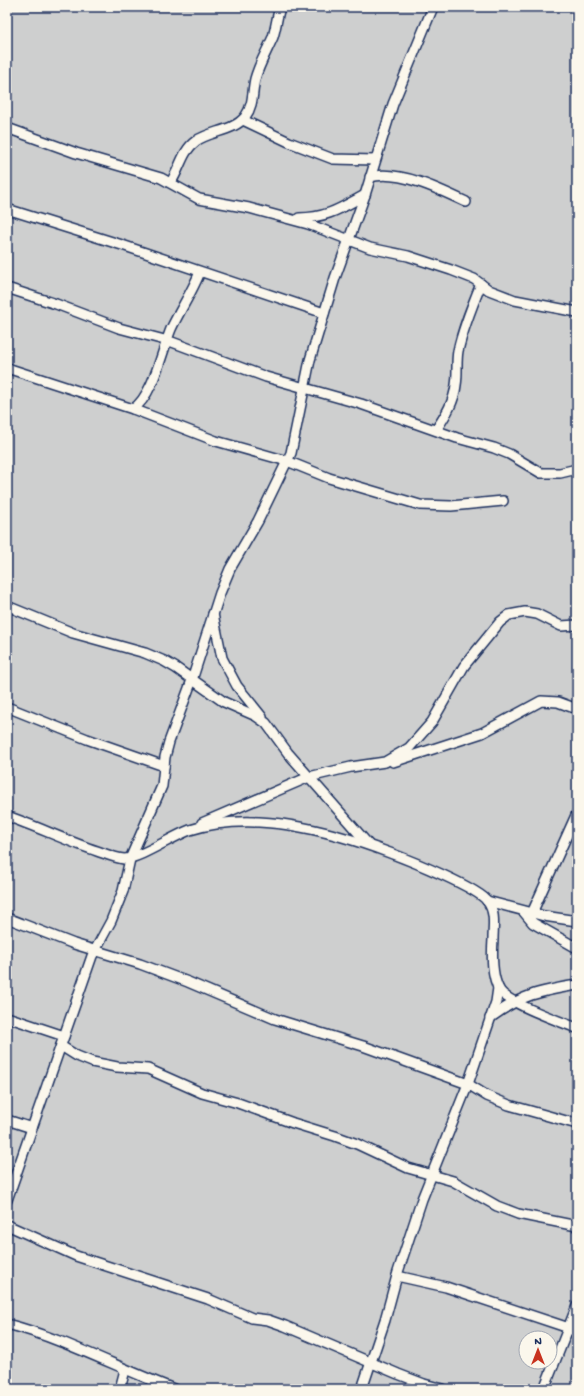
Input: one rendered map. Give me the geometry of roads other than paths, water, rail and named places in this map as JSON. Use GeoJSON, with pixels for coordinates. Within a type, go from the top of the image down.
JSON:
{"type":"FeatureCollection","features":[{"type":"Feature","properties":{"kind":"street"},"geometry":{"type":"LineString","coordinates":[[171,182],[186,152],[192,145],[204,137],[243,120],[251,105],[255,80],[276,29],[280,7]]}},
{"type":"Feature","properties":{"kind":"street"},"geometry":{"type":"LineString","coordinates":[[7,1200],[94,951],[111,921],[123,891],[130,858],[162,786],[169,742],[192,680],[213,613],[230,569],[258,521],[288,461],[295,435],[303,388],[324,313],[365,195],[393,104],[433,7]]}},
{"type":"Feature","properties":{"kind":"street"},"geometry":{"type":"LineString","coordinates":[[243,120],[273,133],[289,142],[333,159],[375,160]]}},
{"type":"Feature","properties":{"kind":"street"},"geometry":{"type":"LineString","coordinates":[[7,128],[76,153],[161,178],[171,182],[191,196],[203,200],[244,207],[286,218],[350,239],[358,244],[370,248],[408,256],[451,270],[481,284],[489,290],[515,300],[577,312]]}},
{"type":"Feature","properties":{"kind":"street"},"geometry":{"type":"LineString","coordinates":[[370,177],[384,175],[407,179],[441,190],[466,202]]}},
{"type":"Feature","properties":{"kind":"street"},"geometry":{"type":"LineString","coordinates":[[286,218],[316,218],[334,213],[365,195]]}},
{"type":"Feature","properties":{"kind":"street"},"geometry":{"type":"LineString","coordinates":[[7,209],[324,313]]}},
{"type":"Feature","properties":{"kind":"street"},"geometry":{"type":"LineString","coordinates":[[134,409],[143,400],[167,341],[200,272]]}},
{"type":"Feature","properties":{"kind":"street"},"geometry":{"type":"LineString","coordinates":[[436,430],[449,410],[453,400],[456,385],[458,352],[465,324],[481,284]]}},
{"type":"Feature","properties":{"kind":"street"},"geometry":{"type":"LineString","coordinates":[[7,288],[56,304],[119,328],[167,341],[228,364],[303,388],[361,404],[494,448],[509,454],[541,473],[560,473],[577,469]]}},
{"type":"Feature","properties":{"kind":"street"},"geometry":{"type":"LineString","coordinates":[[7,368],[134,409],[216,442],[288,461],[341,482],[420,505],[451,506],[503,501]]}},
{"type":"Feature","properties":{"kind":"street"},"geometry":{"type":"LineString","coordinates":[[7,606],[73,633],[145,653],[176,668],[224,702],[256,716],[266,723]]}},
{"type":"Feature","properties":{"kind":"street"},"geometry":{"type":"LineString","coordinates":[[386,762],[409,748],[418,740],[442,707],[464,666],[506,617],[515,613],[525,612],[537,614],[561,626],[577,625]]}},
{"type":"Feature","properties":{"kind":"street"},"geometry":{"type":"LineString","coordinates":[[213,613],[222,658],[237,686],[288,753],[369,845]]}},
{"type":"Feature","properties":{"kind":"street"},"geometry":{"type":"LineString","coordinates":[[7,816],[111,856],[130,858],[216,816],[309,777],[351,767],[398,761],[482,733],[541,701],[558,702],[577,709]]}},
{"type":"Feature","properties":{"kind":"street"},"geometry":{"type":"LineString","coordinates":[[7,707],[87,739],[164,766]]}},
{"type":"Feature","properties":{"kind":"street"},"geometry":{"type":"LineString","coordinates":[[527,912],[577,813]]}},
{"type":"Feature","properties":{"kind":"street"},"geometry":{"type":"LineString","coordinates":[[185,832],[221,823],[270,824],[320,832],[369,845],[391,853],[479,893],[487,900],[527,912],[575,921]]}},
{"type":"Feature","properties":{"kind":"street"},"geometry":{"type":"LineString","coordinates":[[362,1389],[387,1314],[397,1276],[422,1199],[468,1084],[490,1018],[498,988],[494,963],[493,914],[487,900]]}},
{"type":"Feature","properties":{"kind":"street"},"geometry":{"type":"LineString","coordinates":[[527,912],[533,922],[577,948]]}},
{"type":"Feature","properties":{"kind":"street"},"geometry":{"type":"LineString","coordinates":[[7,918],[94,951],[140,964],[276,1018],[363,1046],[468,1084],[487,1096],[510,1105],[577,1124]]}},
{"type":"Feature","properties":{"kind":"street"},"geometry":{"type":"LineString","coordinates":[[490,1018],[514,1001],[542,991],[577,985]]}},
{"type":"Feature","properties":{"kind":"street"},"geometry":{"type":"LineString","coordinates":[[498,988],[503,995],[514,1001],[577,1028]]}},
{"type":"Feature","properties":{"kind":"street"},"geometry":{"type":"LineString","coordinates":[[7,1017],[64,1036]]}},
{"type":"Feature","properties":{"kind":"street"},"geometry":{"type":"LineString","coordinates":[[61,1046],[77,1056],[92,1062],[117,1067],[148,1069],[161,1073],[202,1093],[238,1103],[292,1123],[335,1136],[408,1168],[453,1181],[498,1206],[518,1214],[577,1226]]}},
{"type":"Feature","properties":{"kind":"street"},"geometry":{"type":"LineString","coordinates":[[7,1120],[32,1128]]}},
{"type":"Feature","properties":{"kind":"street"},"geometry":{"type":"LineString","coordinates":[[7,1225],[76,1256],[208,1299],[252,1318],[268,1320],[285,1326],[424,1384],[443,1389]]}},
{"type":"Feature","properties":{"kind":"street"},"geometry":{"type":"LineString","coordinates":[[397,1276],[446,1287],[573,1331]]}},
{"type":"Feature","properties":{"kind":"street"},"geometry":{"type":"LineString","coordinates":[[544,1389],[573,1331],[577,1306]]}},
{"type":"Feature","properties":{"kind":"street"},"geometry":{"type":"LineString","coordinates":[[7,1324],[43,1334],[125,1370],[174,1389]]}},
{"type":"Feature","properties":{"kind":"street"},"geometry":{"type":"LineString","coordinates":[[120,1389],[125,1370]]}}]}
